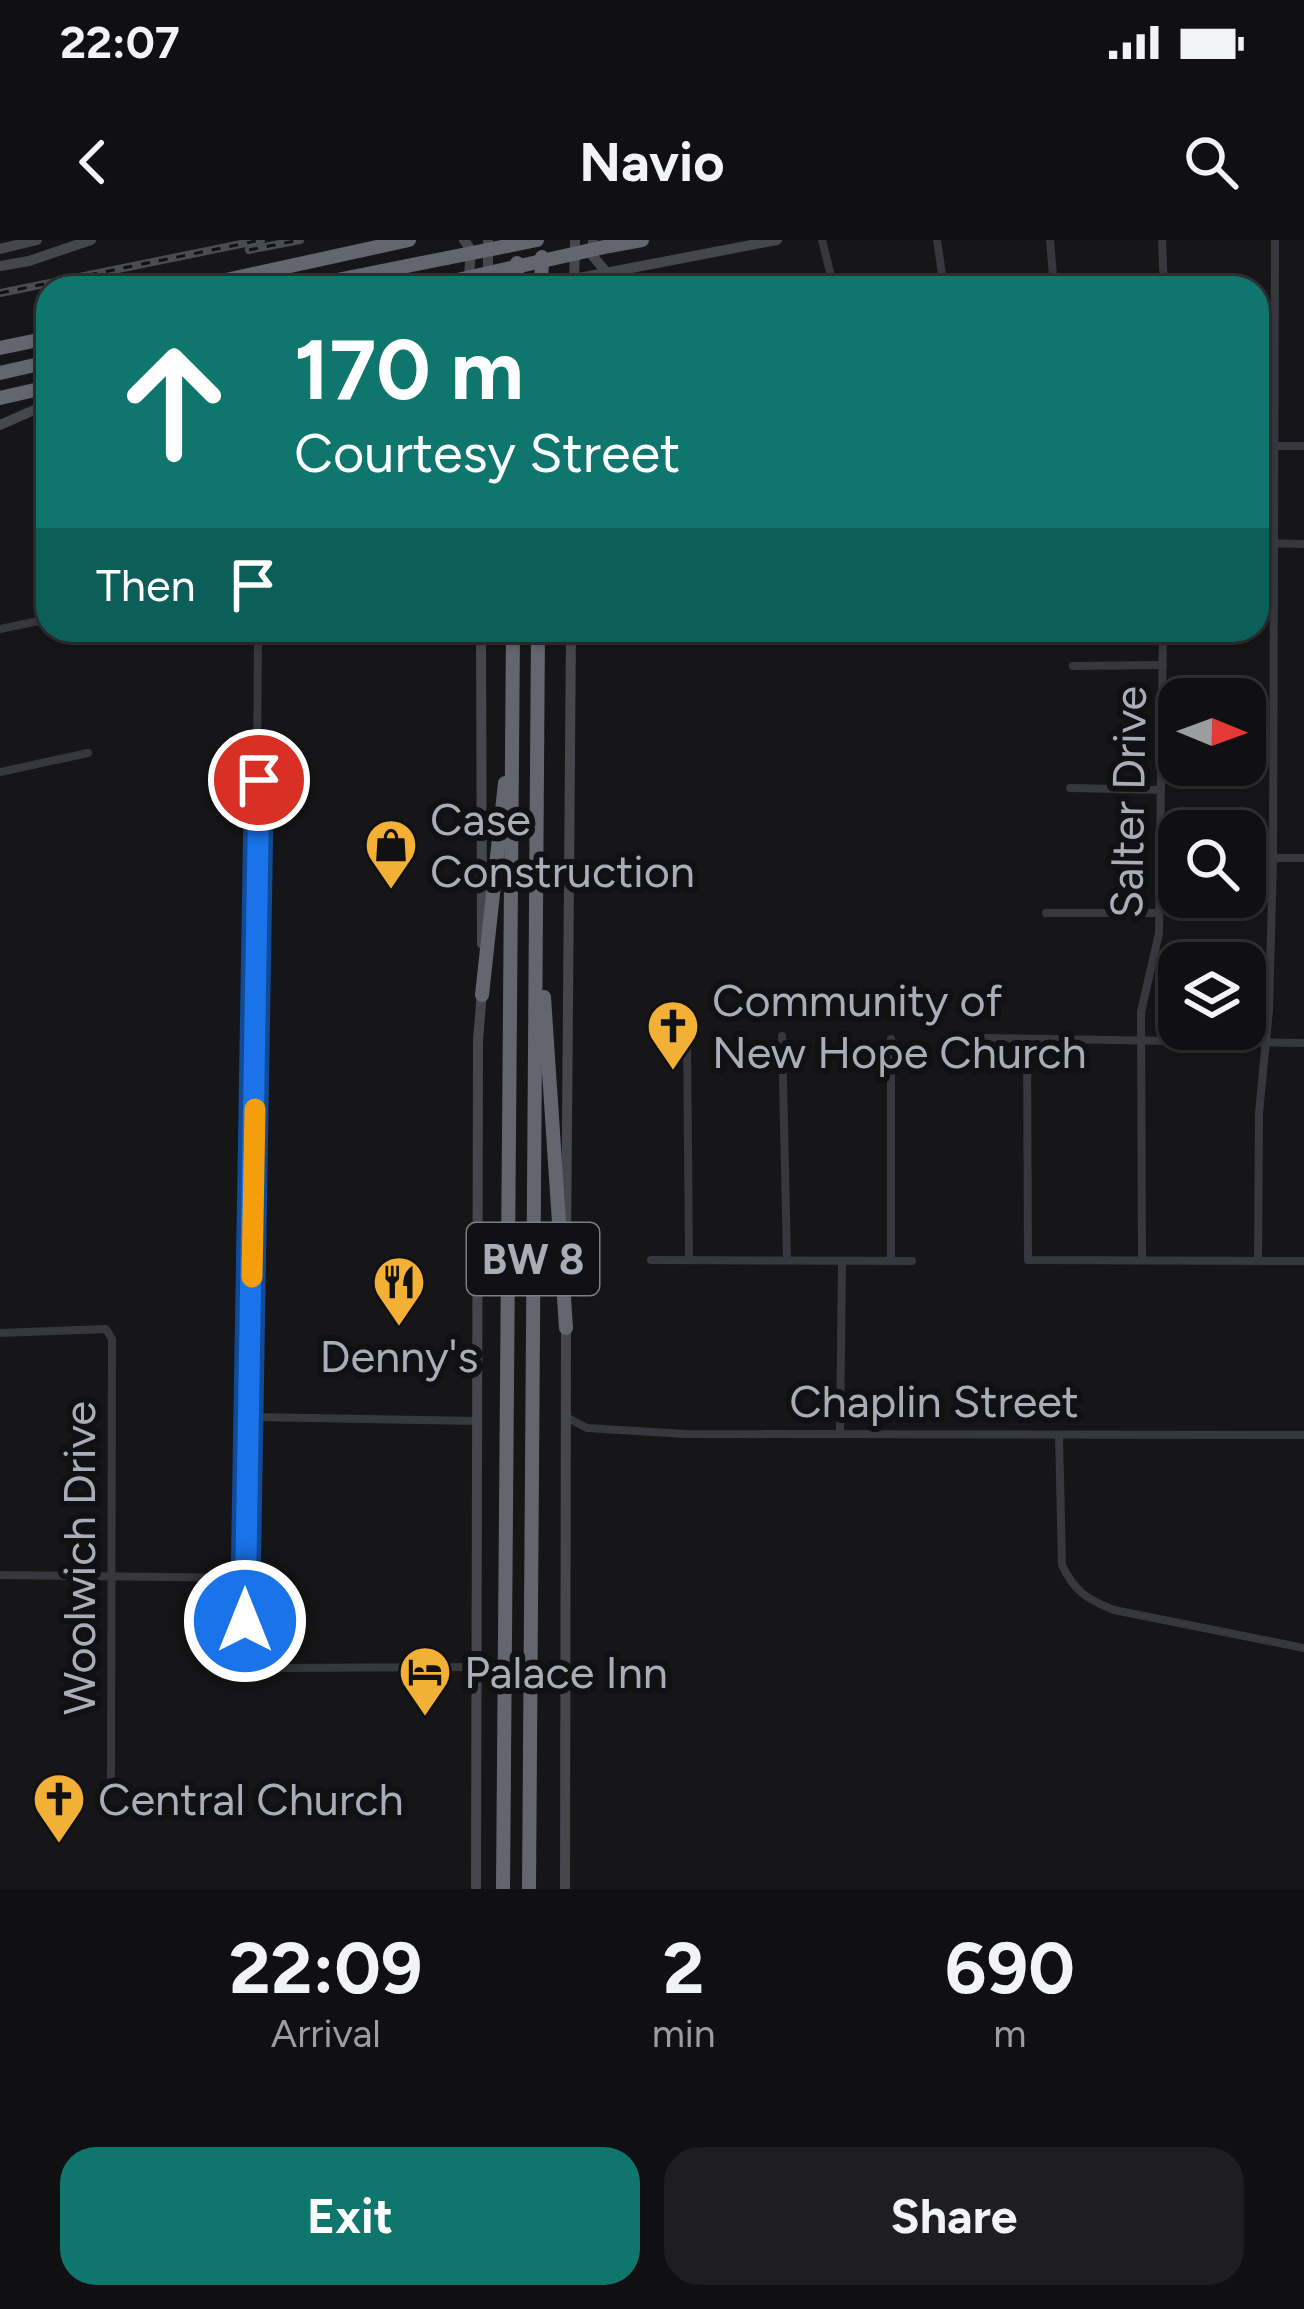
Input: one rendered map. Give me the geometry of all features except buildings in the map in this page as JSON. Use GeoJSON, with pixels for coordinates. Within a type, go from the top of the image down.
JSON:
{"type":"FeatureCollection","features":[{"type":"Feature","properties":{"kind":"highway"},"geometry":{"type":"LineString","coordinates":[[244,276],[409,240]]}},
{"type":"Feature","properties":{"kind":"highway"},"geometry":{"type":"LineString","coordinates":[[517,276],[518,240]]}},
{"type":"Feature","properties":{"kind":"highway"},"geometry":{"type":"LineString","coordinates":[[356,276],[539,240],[541,276]]}},
{"type":"Feature","properties":{"kind":"highway"},"geometry":{"type":"LineString","coordinates":[[475,276],[643,240]]}},
{"type":"Feature","properties":{"kind":"highway"},"geometry":{"type":"LineString","coordinates":[[0,348],[36,340]]}},
{"type":"Feature","properties":{"kind":"highway"},"geometry":{"type":"LineString","coordinates":[[0,373],[36,365]]}},
{"type":"Feature","properties":{"kind":"highway"},"geometry":{"type":"LineString","coordinates":[[0,398],[36,390]]}},
{"type":"Feature","properties":{"kind":"highway","name":"BW 8"},"geometry":{"type":"LineString","coordinates":[[503,1889],[514,642]]}},
{"type":"Feature","properties":{"kind":"highway","name":"BW 8"},"geometry":{"type":"LineString","coordinates":[[529,1889],[538,642]]}},
{"type":"Feature","properties":{"kind":"highway"},"geometry":{"type":"LineString","coordinates":[[482,995],[497,832],[513,737]]}},
{"type":"Feature","properties":{"kind":"highway"},"geometry":{"type":"LineString","coordinates":[[537,740],[545,1048],[566,1328]]}},
{"type":"Feature","properties":{"kind":"main road"},"geometry":{"type":"LineString","coordinates":[[0,249],[37,240]]}},
{"type":"Feature","properties":{"kind":"main road"},"geometry":{"type":"LineString","coordinates":[[0,266],[91,240]]}},
{"type":"Feature","properties":{"kind":"main road"},"geometry":{"type":"LineString","coordinates":[[464,240],[471,250],[468,276]]}},
{"type":"Feature","properties":{"kind":"main road"},"geometry":{"type":"LineString","coordinates":[[488,240],[488,276]]}},
{"type":"Feature","properties":{"kind":"main road"},"geometry":{"type":"LineString","coordinates":[[574,276],[575,240]]}},
{"type":"Feature","properties":{"kind":"main road"},"geometry":{"type":"LineString","coordinates":[[592,240],[592,255],[608,273]]}},
{"type":"Feature","properties":{"kind":"main road"},"geometry":{"type":"LineString","coordinates":[[599,276],[777,240]]}},
{"type":"Feature","properties":{"kind":"main road"},"geometry":{"type":"LineString","coordinates":[[0,425],[36,409]]}},
{"type":"Feature","properties":{"kind":"main road"},"geometry":{"type":"LineString","coordinates":[[476,1889],[482,642]]}},
{"type":"Feature","properties":{"kind":"main road"},"geometry":{"type":"LineString","coordinates":[[565,1889],[571,642]]}},
{"type":"Feature","properties":{"kind":"street"},"geometry":{"type":"LineString","coordinates":[[822,240],[831,276]]}},
{"type":"Feature","properties":{"kind":"street"},"geometry":{"type":"LineString","coordinates":[[937,240],[942,276]]}},
{"type":"Feature","properties":{"kind":"street"},"geometry":{"type":"LineString","coordinates":[[1050,240],[1053,276]]}},
{"type":"Feature","properties":{"kind":"street"},"geometry":{"type":"LineString","coordinates":[[1162,240],[1164,276]]}},
{"type":"Feature","properties":{"kind":"street"},"geometry":{"type":"LineString","coordinates":[[1266,1030],[1274,858],[1275,240]]}},
{"type":"Feature","properties":{"kind":"street"},"geometry":{"type":"LineString","coordinates":[[1275,446],[1304,446]]}},
{"type":"Feature","properties":{"kind":"street"},"geometry":{"type":"LineString","coordinates":[[1269,544],[1304,544]]}},
{"type":"Feature","properties":{"kind":"street"},"geometry":{"type":"LineString","coordinates":[[0,629],[36,622]]}},
{"type":"Feature","properties":{"kind":"street"},"geometry":{"type":"LineString","coordinates":[[258,642],[244,1664],[251,1674],[269,1668],[476,1667]]}},
{"type":"Feature","properties":{"kind":"street","name":"Salter Drive"},"geometry":{"type":"LineString","coordinates":[[1161,810],[1162,642]]}},
{"type":"Feature","properties":{"kind":"street"},"geometry":{"type":"LineString","coordinates":[[1073,666],[1163,664]]}},
{"type":"Feature","properties":{"kind":"street"},"geometry":{"type":"LineString","coordinates":[[0,772],[88,753]]}},
{"type":"Feature","properties":{"kind":"street"},"geometry":{"type":"LineString","coordinates":[[1070,788],[1161,790]]}},
{"type":"Feature","properties":{"kind":"street"},"geometry":{"type":"LineString","coordinates":[[1274,858],[1304,858]]}},
{"type":"Feature","properties":{"kind":"street"},"geometry":{"type":"LineString","coordinates":[[1046,913],[1158,913]]}},
{"type":"Feature","properties":{"kind":"street","name":"Salter Drive"},"geometry":{"type":"LineString","coordinates":[[1142,1260],[1143,998],[1157,949],[1160,918]]}},
{"type":"Feature","properties":{"kind":"street"},"geometry":{"type":"LineString","coordinates":[[688,1036],[689,1260]]}},
{"type":"Feature","properties":{"kind":"street"},"geometry":{"type":"LineString","coordinates":[[782,1036],[787,1261]]}},
{"type":"Feature","properties":{"kind":"street"},"geometry":{"type":"LineString","coordinates":[[986,1038],[1158,1038]]}},
{"type":"Feature","properties":{"kind":"street"},"geometry":{"type":"LineString","coordinates":[[1028,1039],[1028,1260],[1304,1261]]}},
{"type":"Feature","properties":{"kind":"street"},"geometry":{"type":"LineString","coordinates":[[891,1040],[891,1261]]}},
{"type":"Feature","properties":{"kind":"street"},"geometry":{"type":"LineString","coordinates":[[1266,1043],[1304,1043]]}},
{"type":"Feature","properties":{"kind":"street"},"geometry":{"type":"LineString","coordinates":[[1258,1261],[1264,1050]]}},
{"type":"Feature","properties":{"kind":"street"},"geometry":{"type":"LineString","coordinates":[[651,1260],[912,1261]]}},
{"type":"Feature","properties":{"kind":"street"},"geometry":{"type":"LineString","coordinates":[[840,1434],[842,1261]]}},
{"type":"Feature","properties":{"kind":"street","name":"Woolwich Drive"},"geometry":{"type":"LineString","coordinates":[[0,1333],[106,1329],[112,1340],[111,1790]]}},
{"type":"Feature","properties":{"kind":"street"},"geometry":{"type":"LineString","coordinates":[[247,1417],[477,1421]]}},
{"type":"Feature","properties":{"kind":"street","name":"Chaplin Street"},"geometry":{"type":"LineString","coordinates":[[566,1417],[587,1428],[685,1434],[1304,1435]]}},
{"type":"Feature","properties":{"kind":"street"},"geometry":{"type":"LineString","coordinates":[[1059,1435],[1062,1565],[1071,1585],[1089,1600],[1114,1610],[1304,1648]]}},
{"type":"Feature","properties":{"kind":"street"},"geometry":{"type":"LineString","coordinates":[[0,1576],[245,1578]]}},
{"type":"Feature","properties":{"kind":"railway"},"geometry":{"type":"LineString","coordinates":[[84,276],[261,240]]}},
{"type":"Feature","properties":{"kind":"railway"},"geometry":{"type":"LineString","coordinates":[[249,250],[300,240]]}},
{"type":"Feature","properties":{"kind":"railway"},"geometry":{"type":"LineString","coordinates":[[0,293],[36,286]]}},
{"type":"Feature","properties":{"kind":"slow traffic"},"geometry":{"type":"LineString","coordinates":[[252,1277],[255,1109]]}},
{"type":"Feature","properties":{"kind":"place","name":"Case Construction"},"geometry":{"type":"Point","coordinates":[391,891]}},
{"type":"Feature","properties":{"kind":"place","name":"Community of New Hope Church"},"geometry":{"type":"Point","coordinates":[673,1072]}},
{"type":"Feature","properties":{"kind":"place","name":"Denny's"},"geometry":{"type":"Point","coordinates":[399,1328]}},
{"type":"Feature","properties":{"kind":"place","name":"Palace Inn"},"geometry":{"type":"Point","coordinates":[425,1718]}},
{"type":"Feature","properties":{"kind":"place","name":"Central Church"},"geometry":{"type":"Point","coordinates":[59,1845]}},
{"type":"Feature","properties":{"kind":"route"},"geometry":{"type":"LineString","coordinates":[[245,1621],[259,780]]}}]}
